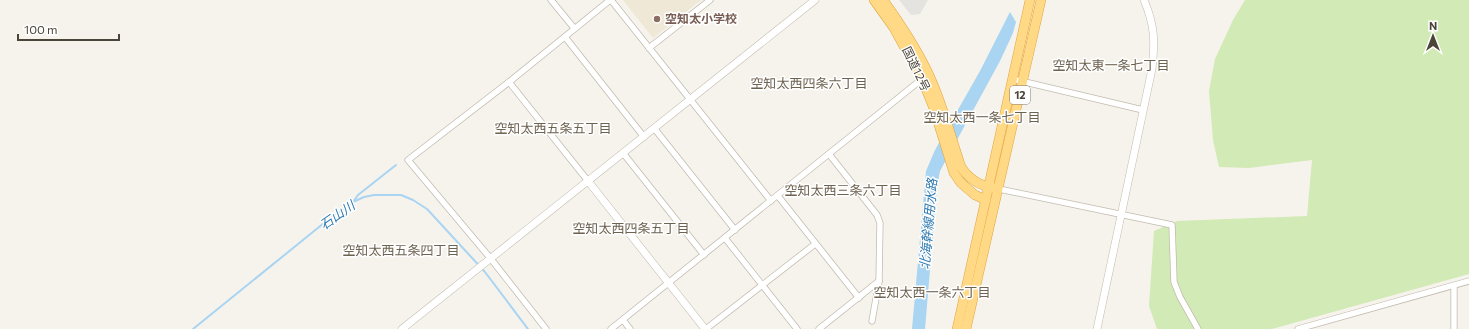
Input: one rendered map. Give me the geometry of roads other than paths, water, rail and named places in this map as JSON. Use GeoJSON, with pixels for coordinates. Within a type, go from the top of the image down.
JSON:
{"type":"FeatureCollection","features":[{"type":"Feature","properties":{"kind":"highway","name":"国道12号"},"geometry":{"type":"LineString","coordinates":[[874,0],[894,28],[922,79],[943,123]]}},
{"type":"Feature","properties":{"kind":"highway","name":"国道12号"},"geometry":{"type":"LineString","coordinates":[[883,0],[900,22],[928,72],[955,161],[954,173],[961,183],[975,195],[986,200]]}},
{"type":"Feature","properties":{"kind":"highway","name":"12"},"geometry":{"type":"LineString","coordinates":[[957,329],[1030,0]]}},
{"type":"Feature","properties":{"kind":"highway","name":"12"},"geometry":{"type":"LineString","coordinates":[[966,329],[1041,0]]}},
{"type":"Feature","properties":{"kind":"highway","name":"国道12号"},"geometry":{"type":"LineString","coordinates":[[955,161],[965,174],[977,182],[999,189]]}},
{"type":"Feature","properties":{"kind":"highway"},"geometry":{"type":"LineString","coordinates":[[986,200],[999,189]]}},
{"type":"Feature","properties":{"kind":"street"},"geometry":{"type":"LineString","coordinates":[[552,0],[574,28]]}},
{"type":"Feature","properties":{"kind":"street"},"geometry":{"type":"LineString","coordinates":[[546,329],[491,259],[408,160],[509,82],[610,0],[771,201]]}},
{"type":"Feature","properties":{"kind":"street"},"geometry":{"type":"LineString","coordinates":[[649,48],[710,0]]}},
{"type":"Feature","properties":{"kind":"street"},"geometry":{"type":"LineString","coordinates":[[402,329],[815,0]]}},
{"type":"Feature","properties":{"kind":"street"},"geometry":{"type":"LineString","coordinates":[[1096,329],[1152,69],[1155,46],[1153,24],[1144,0]]}},
{"type":"Feature","properties":{"kind":"street"},"geometry":{"type":"LineString","coordinates":[[565,37],[644,137]]}},
{"type":"Feature","properties":{"kind":"street"},"geometry":{"type":"LineString","coordinates":[[611,329],[922,79]]}},
{"type":"Feature","properties":{"kind":"street"},"geometry":{"type":"LineString","coordinates":[[1012,79],[1143,110]]}},
{"type":"Feature","properties":{"kind":"street"},"geometry":{"type":"LineString","coordinates":[[509,82],[668,284],[706,329],[815,244]]}},
{"type":"Feature","properties":{"kind":"street"},"geometry":{"type":"LineString","coordinates":[[654,128],[735,230]]}},
{"type":"Feature","properties":{"kind":"street"},"geometry":{"type":"LineString","coordinates":[[623,153],[704,254]]}},
{"type":"Feature","properties":{"kind":"street"},"geometry":{"type":"LineString","coordinates":[[830,154],[877,215],[880,222],[879,281],[872,322]]}},
{"type":"Feature","properties":{"kind":"street"},"geometry":{"type":"LineString","coordinates":[[999,189],[1172,225],[1174,282],[1180,297],[1198,329]]}},
{"type":"Feature","properties":{"kind":"street"},"geometry":{"type":"LineString","coordinates":[[778,196],[859,298]]}},
{"type":"Feature","properties":{"kind":"street"},"geometry":{"type":"LineString","coordinates":[[724,238],[797,329]]}},
{"type":"Feature","properties":{"kind":"street"},"geometry":{"type":"LineString","coordinates":[[819,329],[879,281]]}},
{"type":"Feature","properties":{"kind":"street"},"geometry":{"type":"LineString","coordinates":[[1298,329],[1469,281]]}},
{"type":"Feature","properties":{"kind":"street"},"geometry":{"type":"LineString","coordinates":[[1454,286],[1454,329]]}},
{"type":"Feature","properties":{"kind":"street"},"geometry":{"type":"LineString","coordinates":[[623,320],[630,329]]}},
{"type":"Feature","properties":{"kind":"water","name":"北海幹線用水路"},"geometry":{"type":"Polygon","coordinates":[[[1010,12],[1016,22],[1013,33],[1000,61],[940,171],[937,187],[925,329],[912,329],[926,171],[935,150],[980,71],[1010,12]]]}},
{"type":"Feature","properties":{"kind":"waterway"},"geometry":{"type":"LineString","coordinates":[[353,202],[358,195],[396,165]]}},
{"type":"Feature","properties":{"kind":"waterway","name":"石山川"},"geometry":{"type":"LineString","coordinates":[[193,329],[324,223],[353,202],[364,197],[374,195],[401,195],[413,200],[427,209],[485,272],[528,329]]}},
{"type":"Feature","properties":{"kind":"place","name":"空知太小学校"},"geometry":{"type":"Point","coordinates":[657,19]}},
{"type":"Feature","properties":{"kind":"district","name":"空知太東一条七丁目"},"geometry":{"type":"Point","coordinates":[1111,65]}},
{"type":"Feature","properties":{"kind":"district","name":"空知太西四条六丁目"},"geometry":{"type":"Point","coordinates":[809,83]}},
{"type":"Feature","properties":{"kind":"district","name":"空知太西一条七丁目"},"geometry":{"type":"Point","coordinates":[982,117]}},
{"type":"Feature","properties":{"kind":"district","name":"空知太西五条五丁目"},"geometry":{"type":"Point","coordinates":[553,128]}},
{"type":"Feature","properties":{"kind":"district","name":"空知太西三条六丁目"},"geometry":{"type":"Point","coordinates":[843,190]}},
{"type":"Feature","properties":{"kind":"district","name":"空知太西四条五丁目"},"geometry":{"type":"Point","coordinates":[631,228]}},
{"type":"Feature","properties":{"kind":"district","name":"空知太西五条四丁目"},"geometry":{"type":"Point","coordinates":[401,250]}},
{"type":"Feature","properties":{"kind":"district","name":"空知太西一条六丁目"},"geometry":{"type":"Point","coordinates":[932,292]}}]}
